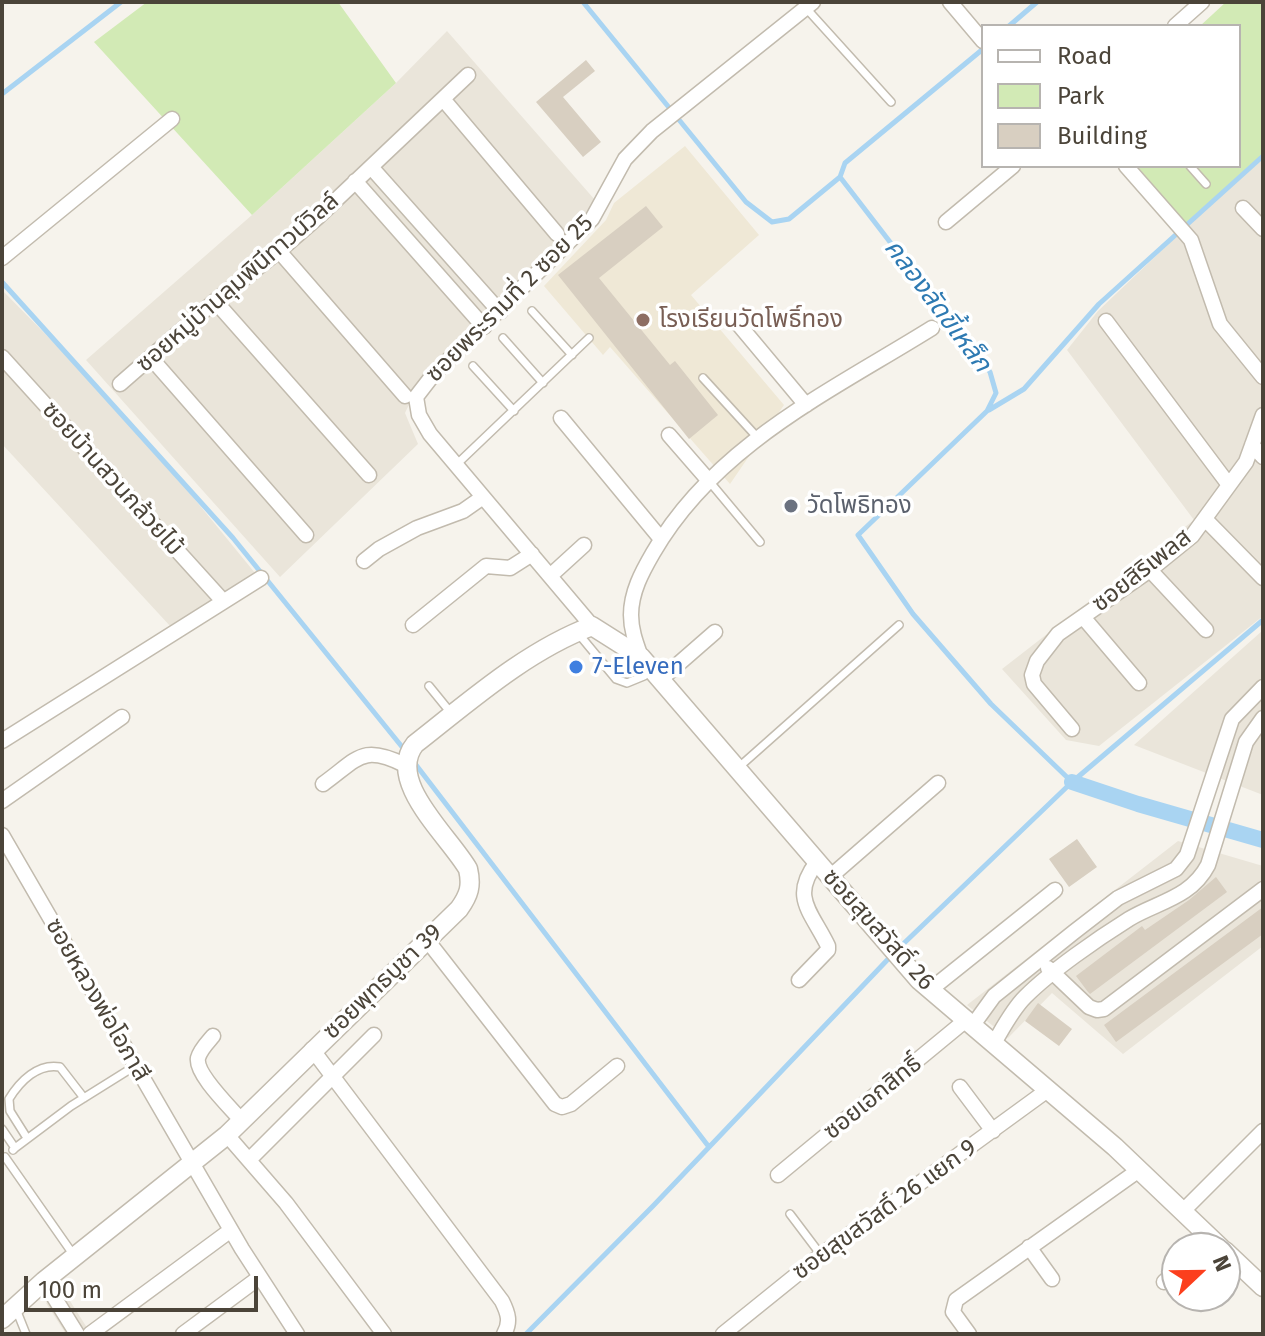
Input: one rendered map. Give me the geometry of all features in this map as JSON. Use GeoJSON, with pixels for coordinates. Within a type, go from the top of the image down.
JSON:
{"type":"FeatureCollection","features":[{"type":"Feature","properties":{"kind":"street"},"geometry":{"type":"LineString","coordinates":[[950,2],[981,37]]}},
{"type":"Feature","properties":{"kind":"street"},"geometry":{"type":"LineString","coordinates":[[1177,24],[1202,2]]}},
{"type":"Feature","properties":{"kind":"street","name":"ซอยพระรามที่ 2 ซอย 25"},"geometry":{"type":"LineString","coordinates":[[584,629],[550,576],[423,425],[416,397],[427,381],[592,219],[625,159],[652,131],[799,8]]}},
{"type":"Feature","properties":{"kind":"street","name":"ซอยหมู่บ้านลุมพินีทาวน์วิลล์"},"geometry":{"type":"LineString","coordinates":[[120,384],[215,301],[279,251],[468,75]]}},
{"type":"Feature","properties":{"kind":"street"},"geometry":{"type":"LineString","coordinates":[[443,99],[557,234]]}},
{"type":"Feature","properties":{"kind":"street"},"geometry":{"type":"LineString","coordinates":[[2,258],[172,119]]}},
{"type":"Feature","properties":{"kind":"street"},"geometry":{"type":"LineString","coordinates":[[371,167],[500,312]]}},
{"type":"Feature","properties":{"kind":"street"},"geometry":{"type":"LineString","coordinates":[[946,222],[1011,168]]}},
{"type":"Feature","properties":{"kind":"street"},"geometry":{"type":"LineString","coordinates":[[1128,168],[1191,240],[1220,324],[1263,377]]}},
{"type":"Feature","properties":{"kind":"street","name":"ซอยหมู่บ้านลุมพินีทาวน์วิลล์"},"geometry":{"type":"LineString","coordinates":[[355,181],[484,327]]}},
{"type":"Feature","properties":{"kind":"street"},"geometry":{"type":"LineString","coordinates":[[1243,208],[1263,229]]}},
{"type":"Feature","properties":{"kind":"street"},"geometry":{"type":"LineString","coordinates":[[424,259],[439,244]]}},
{"type":"Feature","properties":{"kind":"street"},"geometry":{"type":"LineString","coordinates":[[279,251],[405,396]]}},
{"type":"Feature","properties":{"kind":"street"},"geometry":{"type":"LineString","coordinates":[[215,301],[369,475]]}},
{"type":"Feature","properties":{"kind":"street"},"geometry":{"type":"LineString","coordinates":[[735,320],[806,405]]}},
{"type":"Feature","properties":{"kind":"street"},"geometry":{"type":"LineString","coordinates":[[1106,321],[1229,485]]}},
{"type":"Feature","properties":{"kind":"street"},"geometry":{"type":"LineString","coordinates":[[715,632],[651,669],[632,630],[631,614],[634,591],[661,539],[709,481],[757,437],[932,328]]}},
{"type":"Feature","properties":{"kind":"street","name":"ซอยบ้านสวนกล้วยไม้"},"geometry":{"type":"LineString","coordinates":[[2,357],[223,601]]}},
{"type":"Feature","properties":{"kind":"street"},"geometry":{"type":"LineString","coordinates":[[151,358],[306,535]]}},
{"type":"Feature","properties":{"kind":"street","name":"ซอยสิริเพลส"},"geometry":{"type":"LineString","coordinates":[[1072,729],[1034,684],[1032,675],[1037,661],[1058,634],[1150,570],[1192,536],[1246,462],[1263,415]]}},
{"type":"Feature","properties":{"kind":"street"},"geometry":{"type":"LineString","coordinates":[[561,418],[661,539]]}},
{"type":"Feature","properties":{"kind":"street"},"geometry":{"type":"LineString","coordinates":[[669,435],[709,481]]}},
{"type":"Feature","properties":{"kind":"street"},"geometry":{"type":"LineString","coordinates":[[1252,445],[1263,457]]}},
{"type":"Feature","properties":{"kind":"street"},"geometry":{"type":"LineString","coordinates":[[364,561],[404,535],[433,520],[463,511],[483,497]]}},
{"type":"Feature","properties":{"kind":"street"},"geometry":{"type":"LineString","coordinates":[[1205,519],[1263,578]]}},
{"type":"Feature","properties":{"kind":"street"},"geometry":{"type":"LineString","coordinates":[[550,576],[584,545]]}},
{"type":"Feature","properties":{"kind":"street"},"geometry":{"type":"LineString","coordinates":[[413,625],[486,566],[510,568],[532,554]]}},
{"type":"Feature","properties":{"kind":"street"},"geometry":{"type":"LineString","coordinates":[[1150,570],[1206,630]]}},
{"type":"Feature","properties":{"kind":"street"},"geometry":{"type":"LineString","coordinates":[[2,741],[261,578]]}},
{"type":"Feature","properties":{"kind":"street"},"geometry":{"type":"LineString","coordinates":[[1083,617],[1139,683]]}},
{"type":"Feature","properties":{"kind":"street"},"geometry":{"type":"LineString","coordinates":[[323,784],[363,755],[380,754],[405,765],[408,752],[415,744],[495,682],[584,629]]}},
{"type":"Feature","properties":{"kind":"street","name":"ซอยสุขสวัสดิ์ 26"},"geometry":{"type":"LineString","coordinates":[[584,629],[651,669],[925,985],[1049,1089],[1202,1232]]}},
{"type":"Feature","properties":{"kind":"street","name":"ซอยเอกสิทธิ์"},"geometry":{"type":"LineString","coordinates":[[778,1175],[970,1022],[994,996],[1118,898],[1176,869],[1187,855],[1232,719],[1263,687]]}},
{"type":"Feature","properties":{"kind":"street"},"geometry":{"type":"LineString","coordinates":[[2,801],[122,717]]}},
{"type":"Feature","properties":{"kind":"street"},"geometry":{"type":"LineString","coordinates":[[994,1043],[1025,997],[1053,974],[1125,922],[1197,882],[1208,865],[1246,742],[1263,718]]}},
{"type":"Feature","properties":{"kind":"street","name":"ซอยพุทธบูชา 39"},"geometry":{"type":"LineString","coordinates":[[8,1313],[227,1135],[468,897],[471,882],[468,869],[411,789],[405,765]]}},
{"type":"Feature","properties":{"kind":"street"},"geometry":{"type":"LineString","coordinates":[[830,877],[938,783]]}},
{"type":"Feature","properties":{"kind":"street","name":"ซอยหลวงพ่อโอภาสี"},"geometry":{"type":"LineString","coordinates":[[2,835],[231,1230],[297,1334]]}},
{"type":"Feature","properties":{"kind":"street"},"geometry":{"type":"LineString","coordinates":[[799,980],[828,950],[802,887],[817,862]]}},
{"type":"Feature","properties":{"kind":"street"},"geometry":{"type":"LineString","coordinates":[[1040,959],[1089,1007],[1104,1009],[1263,889]]}},
{"type":"Feature","properties":{"kind":"street"},"geometry":{"type":"LineString","coordinates":[[925,985],[1055,890]]}},
{"type":"Feature","properties":{"kind":"street"},"geometry":{"type":"LineString","coordinates":[[427,940],[555,1104],[562,1107],[571,1104],[617,1066]]}},
{"type":"Feature","properties":{"kind":"street"},"geometry":{"type":"LineString","coordinates":[[249,1160],[374,1035]]}},
{"type":"Feature","properties":{"kind":"street"},"geometry":{"type":"LineString","coordinates":[[213,1036],[198,1056],[198,1065],[241,1120]]}},
{"type":"Feature","properties":{"kind":"street"},"geometry":{"type":"LineString","coordinates":[[312,1049],[502,1301],[508,1313],[509,1326],[504,1334]]}},
{"type":"Feature","properties":{"kind":"street"},"geometry":{"type":"LineString","coordinates":[[960,1087],[993,1131]]}},
{"type":"Feature","properties":{"kind":"street","name":"ซอยสุขสวัสดิ์ 26 แยก 9"},"geometry":{"type":"LineString","coordinates":[[726,1333],[821,1255],[1049,1089]]}},
{"type":"Feature","properties":{"kind":"street"},"geometry":{"type":"LineString","coordinates":[[1183,1211],[1263,1131]]}},
{"type":"Feature","properties":{"kind":"street"},"geometry":{"type":"LineString","coordinates":[[227,1135],[286,1203],[384,1334]]}},
{"type":"Feature","properties":{"kind":"street"},"geometry":{"type":"LineString","coordinates":[[969,1334],[953,1312],[956,1300],[1139,1170]]}},
{"type":"Feature","properties":{"kind":"street"},"geometry":{"type":"LineString","coordinates":[[90,1334],[231,1230]]}},
{"type":"Feature","properties":{"kind":"street"},"geometry":{"type":"LineString","coordinates":[[1029,1247],[1052,1279]]}},
{"type":"Feature","properties":{"kind":"street","name":"ซอยสุขสวัสดิ์ 26"},"geometry":{"type":"LineString","coordinates":[[1241,1268],[1263,1287]]}},
{"type":"Feature","properties":{"kind":"street"},"geometry":{"type":"LineString","coordinates":[[183,1334],[260,1277]]}},
{"type":"Feature","properties":{"kind":"street"},"geometry":{"type":"LineString","coordinates":[[44,1281],[77,1334]]}},
{"type":"Feature","properties":{"kind":"lane"},"geometry":{"type":"LineString","coordinates":[[799,8],[891,102]]}},
{"type":"Feature","properties":{"kind":"lane"},"geometry":{"type":"LineString","coordinates":[[1192,168],[1206,184]]}},
{"type":"Feature","properties":{"kind":"lane"},"geometry":{"type":"LineString","coordinates":[[532,311],[572,355]]}},
{"type":"Feature","properties":{"kind":"lane"},"geometry":{"type":"LineString","coordinates":[[503,338],[543,383]]}},
{"type":"Feature","properties":{"kind":"lane"},"geometry":{"type":"LineString","coordinates":[[456,465],[589,338]]}},
{"type":"Feature","properties":{"kind":"lane"},"geometry":{"type":"LineString","coordinates":[[473,366],[514,411]]}},
{"type":"Feature","properties":{"kind":"lane"},"geometry":{"type":"LineString","coordinates":[[703,378],[757,437]]}},
{"type":"Feature","properties":{"kind":"lane"},"geometry":{"type":"LineString","coordinates":[[709,481],[760,542]]}},
{"type":"Feature","properties":{"kind":"lane"},"geometry":{"type":"LineString","coordinates":[[737,769],[899,625]]}},
{"type":"Feature","properties":{"kind":"lane"},"geometry":{"type":"LineString","coordinates":[[584,629],[616,679],[627,683],[637,680],[651,669]]}},
{"type":"Feature","properties":{"kind":"lane"},"geometry":{"type":"LineString","coordinates":[[429,686],[452,715]]}},
{"type":"Feature","properties":{"kind":"lane"},"geometry":{"type":"LineString","coordinates":[[27,1138],[10,1111],[9,1099],[22,1082],[35,1072],[51,1066],[60,1067],[84,1098]]}},
{"type":"Feature","properties":{"kind":"lane"},"geometry":{"type":"LineString","coordinates":[[75,1257],[4,1158],[27,1138],[135,1066]]}},
{"type":"Feature","properties":{"kind":"lane"},"geometry":{"type":"LineString","coordinates":[[2,1129],[15,1148]]}},
{"type":"Feature","properties":{"kind":"lane"},"geometry":{"type":"LineString","coordinates":[[790,1214],[821,1255]]}},
{"type":"Feature","properties":{"kind":"lane"},"geometry":{"type":"LineString","coordinates":[[8,1313],[26,1334]]}},
{"type":"Feature","properties":{"kind":"shaded area"},"geometry":{"type":"Polygon","coordinates":[[[447,31],[595,200],[569,235],[420,381],[405,413],[418,444],[280,577],[86,360],[252,215],[396,83],[447,31]]]}},
{"type":"Feature","properties":{"kind":"shaded area","name":"โรงเรียนวัดโพธิ์ทอง"},"geometry":{"type":"Polygon","coordinates":[[[685,146],[759,235],[691,295],[784,405],[730,484],[610,347],[603,355],[544,286],[606,220],[614,203],[685,146]]]}},
{"type":"Feature","properties":{"kind":"shaded area"},"geometry":{"type":"Polygon","coordinates":[[[1263,154],[1263,616],[1099,746],[1066,740],[1002,669],[1194,520],[1067,350],[1098,311],[1263,154]]]}},
{"type":"Feature","properties":{"kind":"shaded area"},"geometry":{"type":"Polygon","coordinates":[[[2,290],[130,420],[255,573],[171,627],[2,444],[2,290]]]}},
{"type":"Feature","properties":{"kind":"shaded area"},"geometry":{"type":"Polygon","coordinates":[[[1262,631],[1263,795],[1134,745],[1262,631]]]}},
{"type":"Feature","properties":{"kind":"shaded area"},"geometry":{"type":"Polygon","coordinates":[[[1178,841],[1263,866],[1263,946],[1123,1054],[1052,993],[1008,1038],[967,1005],[1178,841]]]}},
{"type":"Feature","properties":{"kind":"shaded area"},"geometry":{"type":"Polygon","coordinates":[[[64,1290],[91,1334],[66,1334],[46,1303],[64,1290]]]}},
{"type":"Feature","properties":{"kind":"green space"},"geometry":{"type":"Polygon","coordinates":[[[147,2],[338,2],[396,83],[252,215],[94,42],[147,2]]]}},
{"type":"Feature","properties":{"kind":"green space"},"geometry":{"type":"Polygon","coordinates":[[[1226,2],[1263,2],[1263,154],[1188,226],[1139,168],[1241,168],[1241,24],[1202,24],[1226,2]]]}},
{"type":"Feature","properties":{"kind":"building"},"geometry":{"type":"Polygon","coordinates":[[[586,60],[595,71],[563,97],[601,142],[583,157],[536,102],[586,60]]]}},
{"type":"Feature","properties":{"kind":"building"},"geometry":{"type":"Polygon","coordinates":[[[646,206],[663,227],[599,278],[670,365],[675,361],[718,415],[689,439],[558,275],[646,206]]]}},
{"type":"Feature","properties":{"kind":"building"},"geometry":{"type":"Polygon","coordinates":[[[1077,839],[1097,867],[1069,887],[1049,859],[1077,839]]]}},
{"type":"Feature","properties":{"kind":"building"},"geometry":{"type":"Polygon","coordinates":[[[1216,877],[1227,892],[1090,994],[1088,992],[1076,976],[1142,926],[1145,930],[1189,900],[1216,877]]]}},
{"type":"Feature","properties":{"kind":"building"},"geometry":{"type":"Polygon","coordinates":[[[1263,907],[1263,934],[1116,1042],[1104,1025],[1263,907]]]}},
{"type":"Feature","properties":{"kind":"building"},"geometry":{"type":"Polygon","coordinates":[[[1038,1003],[1072,1029],[1059,1046],[1025,1021],[1038,1003]]]}},
{"type":"Feature","properties":{"kind":"waterway","name":"คลองลัดขี้เหล็ก"},"geometry":{"type":"LineString","coordinates":[[2,94],[121,2]]}},
{"type":"Feature","properties":{"kind":"waterway","name":"คลองลัดขี้เหล็ก"},"geometry":{"type":"LineString","coordinates":[[583,2],[746,202],[772,222],[789,219],[840,177],[990,372],[996,393],[987,411],[858,535],[913,614],[991,704],[1072,782]]}},
{"type":"Feature","properties":{"kind":"waterway"},"geometry":{"type":"LineString","coordinates":[[1011,24],[1037,2]]}},
{"type":"Feature","properties":{"kind":"waterway"},"geometry":{"type":"LineString","coordinates":[[840,177],[845,163],[981,51]]}},
{"type":"Feature","properties":{"kind":"waterway"},"geometry":{"type":"LineString","coordinates":[[989,410],[1024,389],[1099,304],[1263,156]]}},
{"type":"Feature","properties":{"kind":"waterway"},"geometry":{"type":"LineString","coordinates":[[2,282],[233,538],[407,753]]}},
{"type":"Feature","properties":{"kind":"waterway"},"geometry":{"type":"LineString","coordinates":[[899,948],[1072,782],[1263,620]]}},
{"type":"Feature","properties":{"kind":"waterway"},"geometry":{"type":"LineString","coordinates":[[413,761],[709,1147]]}},
{"type":"Feature","properties":{"kind":"waterway"},"geometry":{"type":"LineString","coordinates":[[1072,782],[1263,840]]}},
{"type":"Feature","properties":{"kind":"waterway"},"geometry":{"type":"LineString","coordinates":[[526,1334],[653,1206],[892,955]]}},
{"type":"Feature","properties":{"kind":"place","name":"โรงเรียนวัดโพธิ์ทอง"},"geometry":{"type":"Point","coordinates":[643,320]}},
{"type":"Feature","properties":{"kind":"place","name":"วัดโพธิทอง"},"geometry":{"type":"Point","coordinates":[791,506]}},
{"type":"Feature","properties":{"kind":"place","name":"7-Eleven"},"geometry":{"type":"Point","coordinates":[576,667]}}]}
